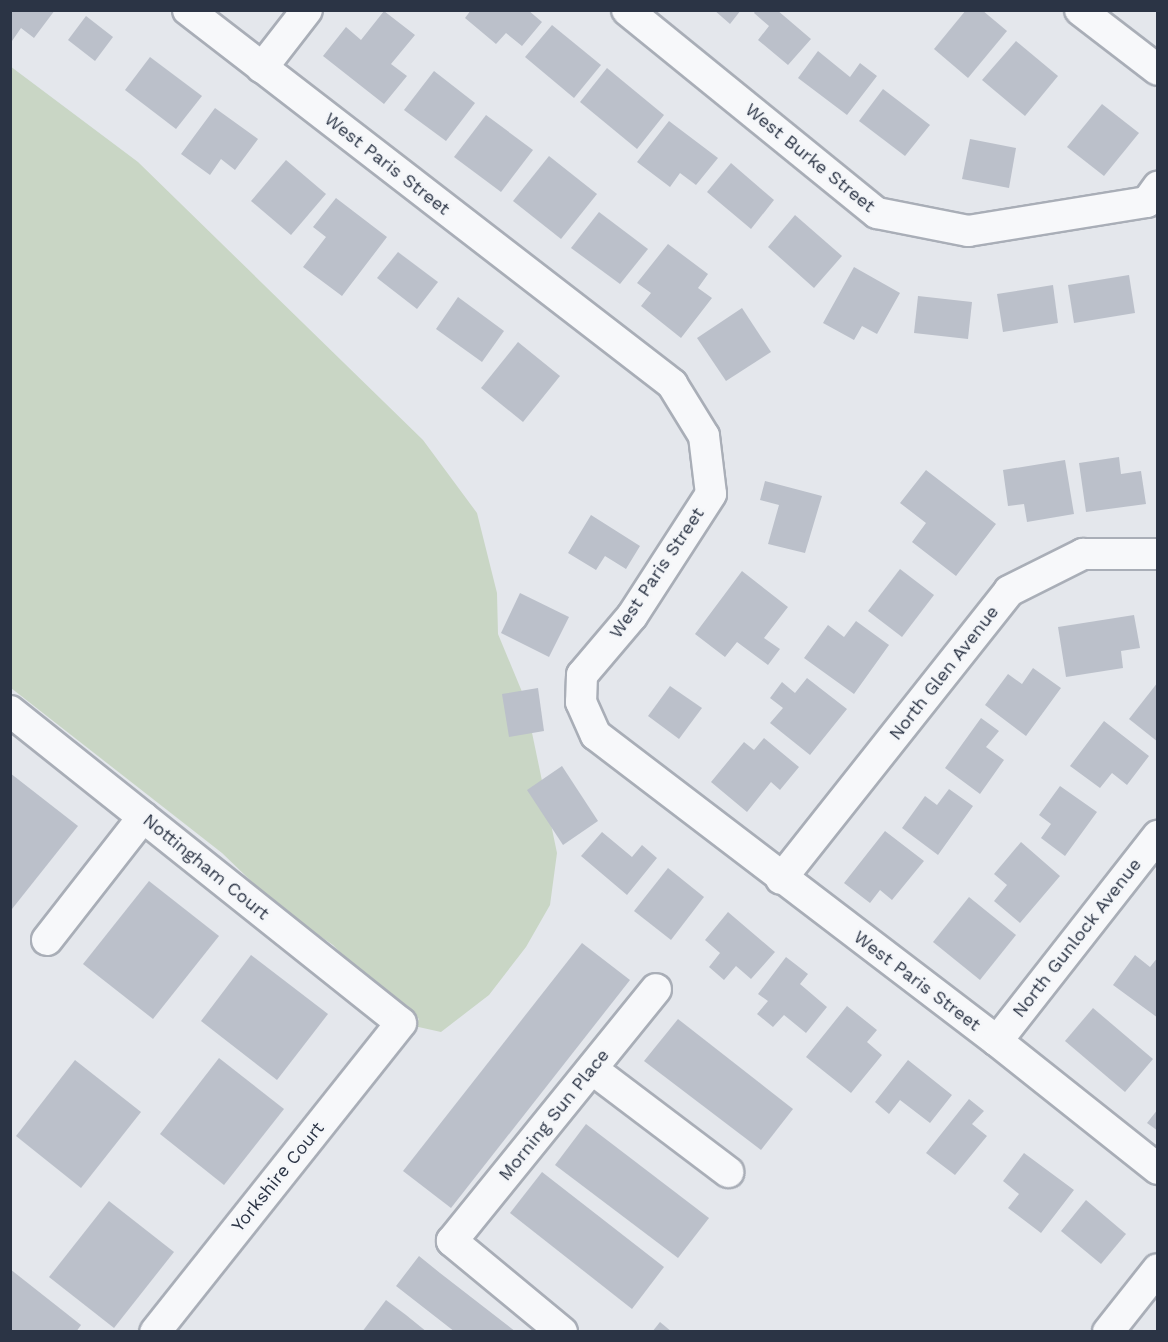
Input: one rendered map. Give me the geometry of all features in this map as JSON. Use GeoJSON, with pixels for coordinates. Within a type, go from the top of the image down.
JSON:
{"type":"FeatureCollection","features":[{"type":"Feature","properties":{"kind":"street","name":"West Paris Street"},"geometry":{"type":"LineString","coordinates":[[188,10],[672,384],[704,436],[711,494],[632,616],[582,675],[581,702],[596,735],[781,879],[997,1041],[1158,1169]]}},
{"type":"Feature","properties":{"kind":"street"},"geometry":{"type":"LineString","coordinates":[[262,68],[307,10]]}},
{"type":"Feature","properties":{"kind":"street","name":"West Burke Street"},"geometry":{"type":"LineString","coordinates":[[627,10],[877,213],[968,231],[1147,202],[1158,187]]}},
{"type":"Feature","properties":{"kind":"street"},"geometry":{"type":"LineString","coordinates":[[1080,10],[1158,70]]}},
{"type":"Feature","properties":{"kind":"street","name":"North Glen Avenue"},"geometry":{"type":"LineString","coordinates":[[781,879],[1009,591],[1083,554],[1158,554]]}},
{"type":"Feature","properties":{"kind":"street","name":"Nottingham Court"},"geometry":{"type":"LineString","coordinates":[[10,711],[401,1023]]}},
{"type":"Feature","properties":{"kind":"street"},"geometry":{"type":"LineString","coordinates":[[47,940],[143,817]]}},
{"type":"Feature","properties":{"kind":"street","name":"North Gunlock Avenue"},"geometry":{"type":"LineString","coordinates":[[997,1041],[1158,836]]}},
{"type":"Feature","properties":{"kind":"street","name":"Morning Sun Place"},"geometry":{"type":"LineString","coordinates":[[562,1332],[452,1241],[656,989]]}},
{"type":"Feature","properties":{"kind":"street","name":"Yorkshire Court"},"geometry":{"type":"LineString","coordinates":[[155,1332],[401,1023]]}},
{"type":"Feature","properties":{"kind":"street"},"geometry":{"type":"LineString","coordinates":[[592,1069],[728,1172]]}},
{"type":"Feature","properties":{"kind":"street"},"geometry":{"type":"LineString","coordinates":[[1108,1332],[1158,1269]]}},
{"type":"Feature","properties":{"kind":"green space"},"geometry":{"type":"Polygon","coordinates":[[[10,66],[138,162],[423,440],[477,513],[497,593],[498,634],[525,699],[557,853],[550,905],[526,947],[489,995],[441,1032],[414,1026],[419,1019],[358,971],[333,945],[280,909],[222,853],[11,688],[10,66]]]}},
{"type":"Feature","properties":{"kind":"building"},"geometry":{"type":"Polygon","coordinates":[[[10,10],[55,10],[34,38],[21,28],[12,41],[10,10]]]}},
{"type":"Feature","properties":{"kind":"building"},"geometry":{"type":"Polygon","coordinates":[[[471,10],[528,10],[542,22],[522,46],[506,33],[496,44],[465,18],[471,10]]]}},
{"type":"Feature","properties":{"kind":"building"},"geometry":{"type":"Polygon","coordinates":[[[714,10],[741,10],[730,24],[714,10]]]}},
{"type":"Feature","properties":{"kind":"building"},"geometry":{"type":"Polygon","coordinates":[[[756,10],[777,10],[811,39],[788,65],[758,40],[769,26],[754,13],[756,10]]]}},
{"type":"Feature","properties":{"kind":"building"},"geometry":{"type":"Polygon","coordinates":[[[966,10],[982,10],[1007,31],[968,78],[934,49],[966,10]]]}},
{"type":"Feature","properties":{"kind":"building"},"geometry":{"type":"Polygon","coordinates":[[[384,11],[415,35],[391,64],[407,76],[384,104],[323,56],[346,27],[361,40],[384,11]]]}},
{"type":"Feature","properties":{"kind":"building"},"geometry":{"type":"Polygon","coordinates":[[[86,16],[113,37],[95,61],[68,40],[86,16]]]}},
{"type":"Feature","properties":{"kind":"building"},"geometry":{"type":"Polygon","coordinates":[[[552,25],[601,65],[574,98],[525,57],[552,25]]]}},
{"type":"Feature","properties":{"kind":"building"},"geometry":{"type":"Polygon","coordinates":[[[1016,41],[1058,76],[1025,116],[982,80],[1016,41]]]}},
{"type":"Feature","properties":{"kind":"building"},"geometry":{"type":"Polygon","coordinates":[[[818,51],[850,77],[860,63],[877,76],[847,115],[798,78],[818,51]]]}},
{"type":"Feature","properties":{"kind":"building"},"geometry":{"type":"Polygon","coordinates":[[[150,57],[202,96],[176,129],[125,90],[150,57]]]}},
{"type":"Feature","properties":{"kind":"building"},"geometry":{"type":"Polygon","coordinates":[[[607,68],[664,115],[637,149],[580,102],[607,68]]]}},
{"type":"Feature","properties":{"kind":"building"},"geometry":{"type":"Polygon","coordinates":[[[434,71],[475,103],[446,141],[404,110],[434,71]]]}},
{"type":"Feature","properties":{"kind":"building"},"geometry":{"type":"Polygon","coordinates":[[[883,89],[930,125],[905,156],[859,121],[883,89]]]}},
{"type":"Feature","properties":{"kind":"building"},"geometry":{"type":"Polygon","coordinates":[[[1102,104],[1139,133],[1104,176],[1067,147],[1102,104]]]}},
{"type":"Feature","properties":{"kind":"building"},"geometry":{"type":"Polygon","coordinates":[[[215,108],[258,139],[235,170],[221,159],[210,175],[181,154],[215,108]]]}},
{"type":"Feature","properties":{"kind":"building"},"geometry":{"type":"Polygon","coordinates":[[[486,115],[533,150],[501,192],[454,157],[486,115]]]}},
{"type":"Feature","properties":{"kind":"building"},"geometry":{"type":"Polygon","coordinates":[[[669,121],[718,158],[696,185],[680,173],[670,187],[637,162],[669,121]]]}},
{"type":"Feature","properties":{"kind":"building"},"geometry":{"type":"Polygon","coordinates":[[[970,139],[1016,148],[1009,188],[962,179],[970,139]]]}},
{"type":"Feature","properties":{"kind":"building"},"geometry":{"type":"Polygon","coordinates":[[[549,156],[597,194],[561,239],[513,201],[549,156]]]}},
{"type":"Feature","properties":{"kind":"building"},"geometry":{"type":"Polygon","coordinates":[[[286,160],[326,194],[291,235],[251,201],[286,160]]]}},
{"type":"Feature","properties":{"kind":"building"},"geometry":{"type":"Polygon","coordinates":[[[731,163],[774,200],[751,229],[707,192],[731,163]]]}},
{"type":"Feature","properties":{"kind":"building"},"geometry":{"type":"Polygon","coordinates":[[[336,198],[387,237],[342,296],[303,267],[326,237],[313,227],[336,198]]]}},
{"type":"Feature","properties":{"kind":"building"},"geometry":{"type":"Polygon","coordinates":[[[599,212],[648,249],[620,284],[571,248],[599,212]]]}},
{"type":"Feature","properties":{"kind":"building"},"geometry":{"type":"Polygon","coordinates":[[[795,215],[842,256],[814,288],[768,247],[795,215]]]}},
{"type":"Feature","properties":{"kind":"building"},"geometry":{"type":"Polygon","coordinates":[[[668,244],[708,274],[698,288],[712,298],[681,338],[641,306],[651,293],[637,283],[668,244]]]}},
{"type":"Feature","properties":{"kind":"building"},"geometry":{"type":"Polygon","coordinates":[[[398,252],[438,282],[417,309],[377,278],[398,252]]]}},
{"type":"Feature","properties":{"kind":"building"},"geometry":{"type":"Polygon","coordinates":[[[854,267],[900,293],[877,334],[862,326],[854,340],[823,323],[854,267]]]}},
{"type":"Feature","properties":{"kind":"building"},"geometry":{"type":"Polygon","coordinates":[[[1129,275],[1135,313],[1074,323],[1068,285],[1129,275]]]}},
{"type":"Feature","properties":{"kind":"building"},"geometry":{"type":"Polygon","coordinates":[[[1053,285],[1058,323],[1003,332],[997,294],[1053,285]]]}},
{"type":"Feature","properties":{"kind":"building"},"geometry":{"type":"Polygon","coordinates":[[[918,296],[972,302],[968,339],[914,333],[918,296]]]}},
{"type":"Feature","properties":{"kind":"building"},"geometry":{"type":"Polygon","coordinates":[[[458,297],[504,331],[482,362],[436,329],[458,297]]]}},
{"type":"Feature","properties":{"kind":"building"},"geometry":{"type":"Polygon","coordinates":[[[742,308],[771,352],[726,381],[697,338],[742,308]]]}},
{"type":"Feature","properties":{"kind":"building"},"geometry":{"type":"Polygon","coordinates":[[[518,342],[560,376],[523,422],[481,388],[518,342]]]}},
{"type":"Feature","properties":{"kind":"building"},"geometry":{"type":"Polygon","coordinates":[[[1119,457],[1121,474],[1141,471],[1146,504],[1086,512],[1079,463],[1119,457]]]}},
{"type":"Feature","properties":{"kind":"building"},"geometry":{"type":"Polygon","coordinates":[[[1065,460],[1074,514],[1027,522],[1024,504],[1008,506],[1003,470],[1065,460]]]}},
{"type":"Feature","properties":{"kind":"building"},"geometry":{"type":"Polygon","coordinates":[[[926,470],[996,524],[956,576],[912,542],[926,523],[900,503],[926,470]]]}},
{"type":"Feature","properties":{"kind":"building"},"geometry":{"type":"Polygon","coordinates":[[[765,481],[822,496],[805,553],[768,544],[779,505],[760,500],[765,481]]]}},
{"type":"Feature","properties":{"kind":"building"},"geometry":{"type":"Polygon","coordinates":[[[591,515],[640,546],[626,569],[605,556],[596,570],[568,553],[591,515]]]}},
{"type":"Feature","properties":{"kind":"building"},"geometry":{"type":"Polygon","coordinates":[[[900,569],[934,595],[902,637],[868,611],[900,569]]]}},
{"type":"Feature","properties":{"kind":"building"},"geometry":{"type":"Polygon","coordinates":[[[742,571],[788,607],[764,638],[780,649],[768,665],[737,642],[725,657],[695,634],[742,571]]]}},
{"type":"Feature","properties":{"kind":"building"},"geometry":{"type":"Polygon","coordinates":[[[520,593],[569,617],[549,657],[501,633],[520,593]]]}},
{"type":"Feature","properties":{"kind":"building"},"geometry":{"type":"Polygon","coordinates":[[[1134,615],[1140,648],[1121,651],[1123,668],[1066,677],[1058,627],[1134,615]]]}},
{"type":"Feature","properties":{"kind":"building"},"geometry":{"type":"Polygon","coordinates":[[[856,621],[889,645],[854,694],[804,658],[828,625],[844,637],[856,621]]]}},
{"type":"Feature","properties":{"kind":"building"},"geometry":{"type":"Polygon","coordinates":[[[1033,668],[1061,688],[1026,736],[985,705],[1008,674],[1022,684],[1033,668]]]}},
{"type":"Feature","properties":{"kind":"building"},"geometry":{"type":"Polygon","coordinates":[[[807,678],[847,709],[810,755],[770,723],[783,708],[770,698],[782,682],[795,693],[807,678]]]}},
{"type":"Feature","properties":{"kind":"building"},"geometry":{"type":"Polygon","coordinates":[[[1158,682],[1158,742],[1129,719],[1158,682]]]}},
{"type":"Feature","properties":{"kind":"building"},"geometry":{"type":"Polygon","coordinates":[[[670,686],[702,708],[679,739],[648,716],[670,686]]]}},
{"type":"Feature","properties":{"kind":"building"},"geometry":{"type":"Polygon","coordinates":[[[538,688],[544,731],[509,737],[502,694],[538,688]]]}},
{"type":"Feature","properties":{"kind":"building"},"geometry":{"type":"Polygon","coordinates":[[[981,718],[999,731],[986,747],[1004,760],[980,794],[945,768],[981,718]]]}},
{"type":"Feature","properties":{"kind":"building"},"geometry":{"type":"Polygon","coordinates":[[[1104,721],[1149,756],[1127,785],[1112,773],[1100,788],[1070,766],[1104,721]]]}},
{"type":"Feature","properties":{"kind":"building"},"geometry":{"type":"Polygon","coordinates":[[[764,738],[799,767],[780,790],[771,782],[747,812],[711,782],[744,742],[754,750],[764,738]]]}},
{"type":"Feature","properties":{"kind":"building"},"geometry":{"type":"Polygon","coordinates":[[[562,766],[598,821],[563,845],[527,790],[562,766]]]}},
{"type":"Feature","properties":{"kind":"building"},"geometry":{"type":"Polygon","coordinates":[[[10,773],[78,826],[12,909],[10,908],[10,773]]]}},
{"type":"Feature","properties":{"kind":"building"},"geometry":{"type":"Polygon","coordinates":[[[1060,786],[1097,812],[1065,856],[1041,838],[1051,824],[1039,815],[1060,786]]]}},
{"type":"Feature","properties":{"kind":"building"},"geometry":{"type":"Polygon","coordinates":[[[949,789],[973,806],[938,855],[902,828],[925,796],[937,805],[949,789]]]}},
{"type":"Feature","properties":{"kind":"building"},"geometry":{"type":"Polygon","coordinates":[[[885,831],[924,861],[892,900],[880,890],[870,903],[844,883],[885,831]]]}},
{"type":"Feature","properties":{"kind":"building"},"geometry":{"type":"Polygon","coordinates":[[[602,832],[632,857],[642,845],[657,858],[627,895],[581,856],[602,832]]]}},
{"type":"Feature","properties":{"kind":"building"},"geometry":{"type":"Polygon","coordinates":[[[1021,842],[1060,876],[1020,923],[994,901],[1007,885],[994,874],[1021,842]]]}},
{"type":"Feature","properties":{"kind":"building"},"geometry":{"type":"Polygon","coordinates":[[[668,868],[704,897],[671,940],[634,911],[668,868]]]}},
{"type":"Feature","properties":{"kind":"building"},"geometry":{"type":"Polygon","coordinates":[[[149,881],[219,936],[153,1019],[83,964],[149,881]]]}},
{"type":"Feature","properties":{"kind":"building"},"geometry":{"type":"Polygon","coordinates":[[[969,897],[1016,935],[980,980],[933,942],[969,897]]]}},
{"type":"Feature","properties":{"kind":"building"},"geometry":{"type":"Polygon","coordinates":[[[728,912],[775,952],[751,979],[736,966],[724,980],[709,967],[720,953],[705,940],[728,912]]]}},
{"type":"Feature","properties":{"kind":"building"},"geometry":{"type":"Polygon","coordinates":[[[582,943],[630,980],[451,1208],[403,1171],[582,943]]]}},
{"type":"Feature","properties":{"kind":"building"},"geometry":{"type":"Polygon","coordinates":[[[251,955],[328,1014],[277,1080],[201,1021],[251,955]]]}},
{"type":"Feature","properties":{"kind":"building"},"geometry":{"type":"Polygon","coordinates":[[[1135,955],[1150,967],[1158,957],[1158,1018],[1113,985],[1135,955]]]}},
{"type":"Feature","properties":{"kind":"building"},"geometry":{"type":"Polygon","coordinates":[[[786,957],[808,974],[800,984],[827,1007],[806,1033],[784,1015],[773,1027],[757,1014],[768,1001],[758,994],[786,957]]]}},
{"type":"Feature","properties":{"kind":"building"},"geometry":{"type":"Polygon","coordinates":[[[847,1006],[877,1030],[867,1042],[882,1055],[851,1093],[806,1057],[847,1006]]]}},
{"type":"Feature","properties":{"kind":"building"},"geometry":{"type":"Polygon","coordinates":[[[1093,1008],[1153,1059],[1125,1092],[1065,1041],[1093,1008]]]}},
{"type":"Feature","properties":{"kind":"building"},"geometry":{"type":"Polygon","coordinates":[[[678,1019],[793,1109],[761,1150],[644,1061],[678,1019]]]}},
{"type":"Feature","properties":{"kind":"building"},"geometry":{"type":"Polygon","coordinates":[[[219,1058],[284,1109],[224,1185],[160,1134],[219,1058]]]}},
{"type":"Feature","properties":{"kind":"building"},"geometry":{"type":"Polygon","coordinates":[[[75,1060],[141,1112],[81,1188],[16,1136],[75,1060]]]}},
{"type":"Feature","properties":{"kind":"building"},"geometry":{"type":"Polygon","coordinates":[[[908,1060],[952,1095],[930,1123],[900,1100],[889,1114],[875,1102],[908,1060]]]}},
{"type":"Feature","properties":{"kind":"building"},"geometry":{"type":"Polygon","coordinates":[[[969,1099],[984,1111],[972,1124],[987,1136],[955,1175],[926,1153],[969,1099]]]}},
{"type":"Feature","properties":{"kind":"building"},"geometry":{"type":"Polygon","coordinates":[[[1158,1109],[1158,1131],[1147,1123],[1158,1109]]]}},
{"type":"Feature","properties":{"kind":"building"},"geometry":{"type":"Polygon","coordinates":[[[586,1124],[709,1218],[678,1258],[555,1165],[586,1124]]]}},
{"type":"Feature","properties":{"kind":"building"},"geometry":{"type":"Polygon","coordinates":[[[1024,1153],[1074,1190],[1041,1233],[1008,1208],[1019,1194],[1003,1181],[1024,1153]]]}},
{"type":"Feature","properties":{"kind":"building"},"geometry":{"type":"Polygon","coordinates":[[[542,1172],[664,1267],[632,1309],[510,1213],[542,1172]]]}},
{"type":"Feature","properties":{"kind":"building"},"geometry":{"type":"Polygon","coordinates":[[[1086,1200],[1126,1234],[1101,1264],[1061,1231],[1086,1200]]]}},
{"type":"Feature","properties":{"kind":"building"},"geometry":{"type":"Polygon","coordinates":[[[109,1201],[174,1252],[114,1328],[49,1277],[109,1201]]]}},
{"type":"Feature","properties":{"kind":"building"},"geometry":{"type":"Polygon","coordinates":[[[419,1256],[516,1332],[455,1332],[396,1286],[419,1256]]]}},
{"type":"Feature","properties":{"kind":"building"},"geometry":{"type":"Polygon","coordinates":[[[10,1269],[81,1325],[76,1332],[10,1332],[10,1269]]]}},
{"type":"Feature","properties":{"kind":"building"},"geometry":{"type":"Polygon","coordinates":[[[386,1300],[406,1315],[427,1332],[362,1332],[386,1300]]]}},
{"type":"Feature","properties":{"kind":"building"},"geometry":{"type":"Polygon","coordinates":[[[660,1322],[672,1332],[652,1332],[660,1322]]]}}]}
